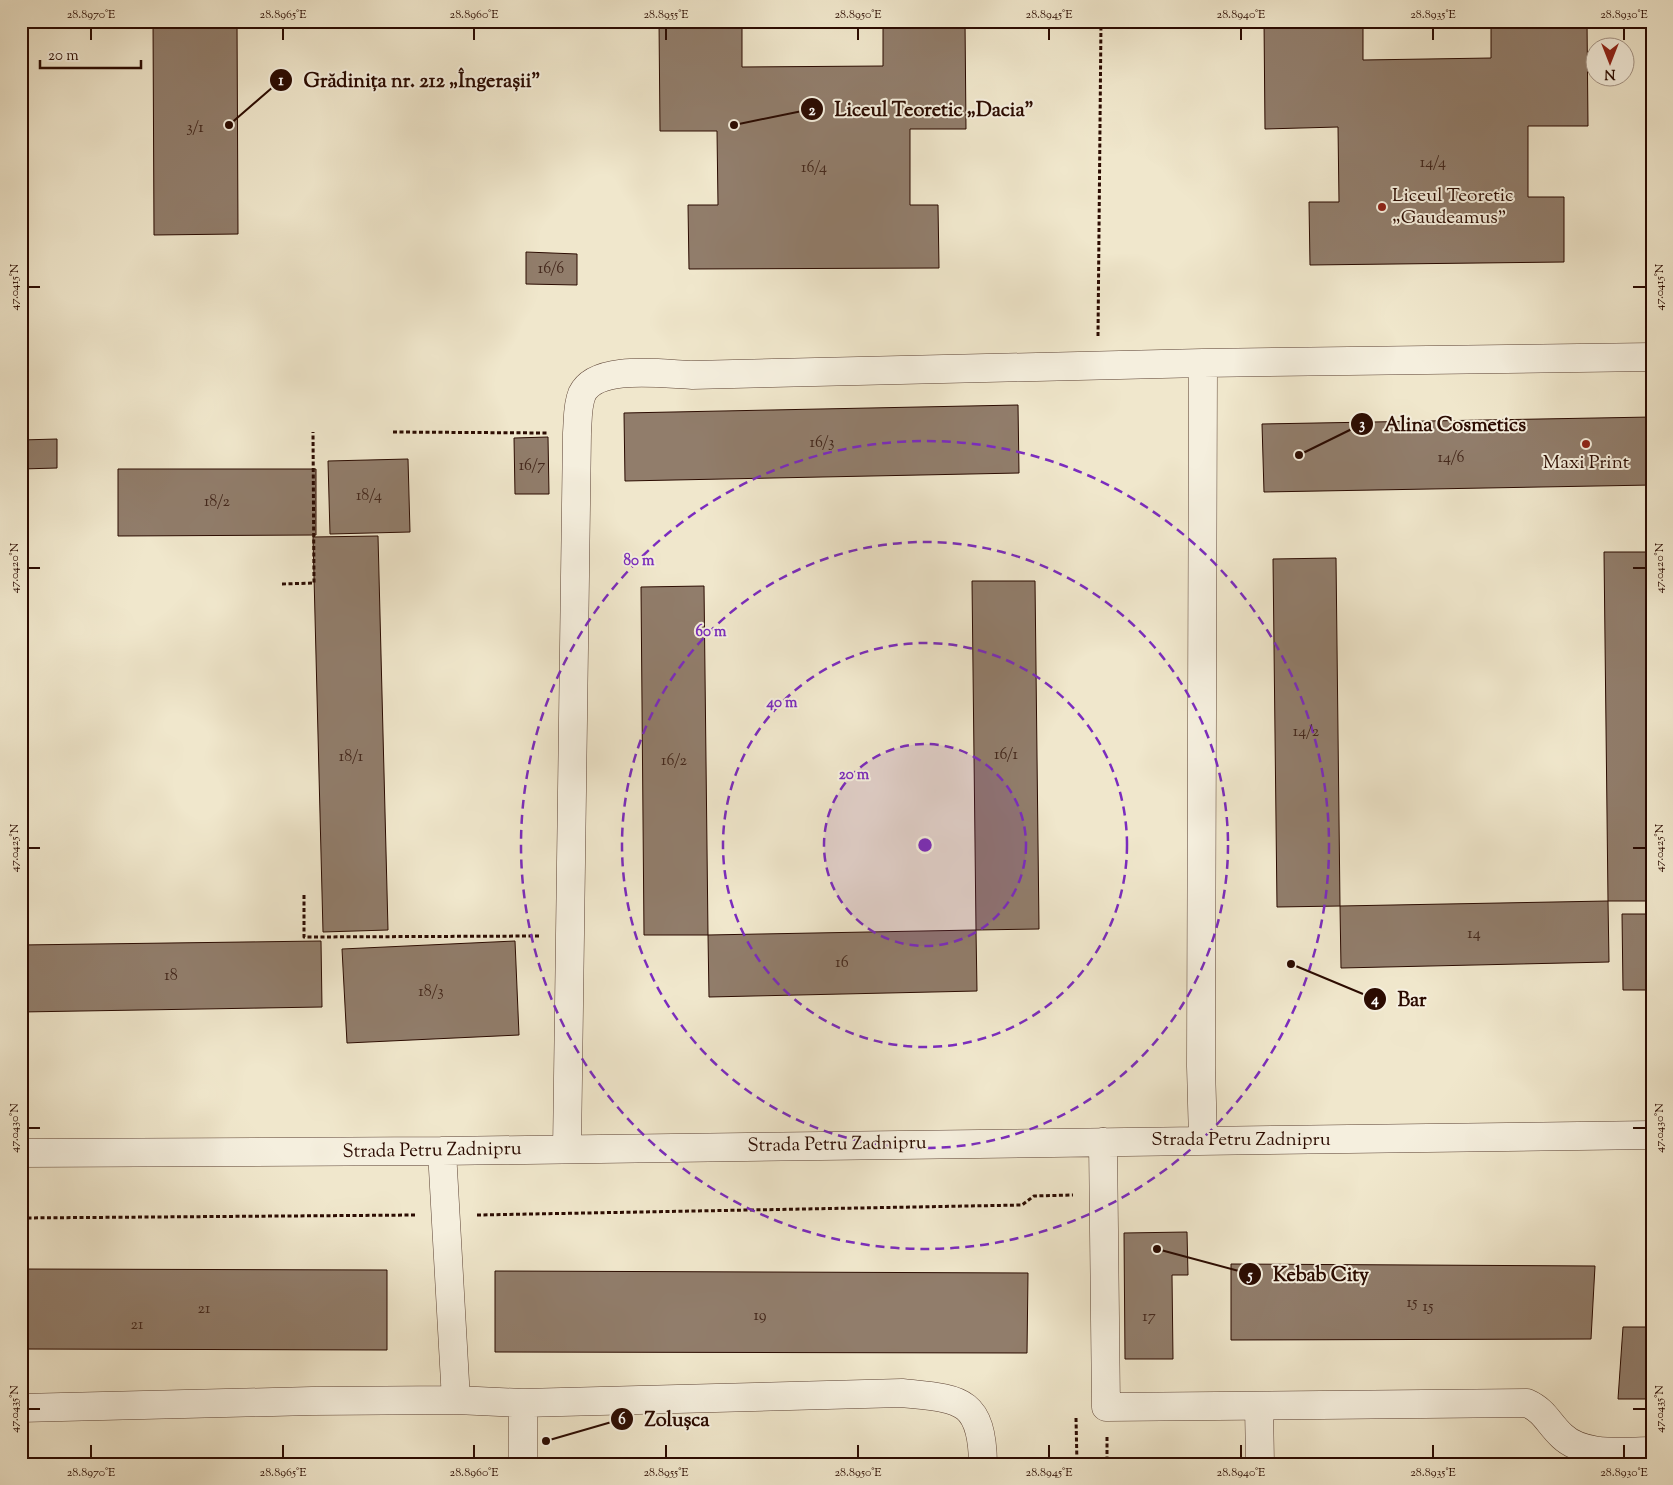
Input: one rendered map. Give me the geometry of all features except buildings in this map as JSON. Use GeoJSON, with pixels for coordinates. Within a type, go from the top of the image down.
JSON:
{"type":"FeatureCollection","features":[{"type":"Feature","properties":{"kind":"street"},"geometry":{"type":"LineString","coordinates":[[567,1149],[577,433],[578,410],[582,393],[592,381],[605,375],[1203,363],[1652,357]]}},
{"type":"Feature","properties":{"kind":"street"},"geometry":{"type":"LineString","coordinates":[[1203,363],[1201,1066],[1203,1140]]}},
{"type":"Feature","properties":{"kind":"street","name":"Strada Petru Zadnipru"},"geometry":{"type":"LineString","coordinates":[[21,1153],[442,1151],[1652,1135]]}},
{"type":"Feature","properties":{"kind":"street"},"geometry":{"type":"LineString","coordinates":[[1102,1142],[1106,1406],[1526,1403],[1540,1409],[1563,1437],[1575,1444],[1599,1451],[1652,1451]]}},
{"type":"Feature","properties":{"kind":"street"},"geometry":{"type":"LineString","coordinates":[[442,1151],[456,1400]]}},
{"type":"Feature","properties":{"kind":"street"},"geometry":{"type":"LineString","coordinates":[[21,1408],[456,1400],[523,1403],[902,1392],[939,1397],[964,1404],[976,1416],[982,1439],[983,1464]]}},
{"type":"Feature","properties":{"kind":"street"},"geometry":{"type":"LineString","coordinates":[[523,1403],[523,1464]]}},
{"type":"Feature","properties":{"kind":"street"},"geometry":{"type":"LineString","coordinates":[[1259,1406],[1260,1464]]}},
{"type":"Feature","properties":{"kind":"path"},"geometry":{"type":"LineString","coordinates":[[1098,366],[1101,21]]}},
{"type":"Feature","properties":{"kind":"path"},"geometry":{"type":"LineString","coordinates":[[282,584],[314,583],[313,432]]}},
{"type":"Feature","properties":{"kind":"path"},"geometry":{"type":"LineString","coordinates":[[393,432],[577,433]]}},
{"type":"Feature","properties":{"kind":"path"},"geometry":{"type":"LineString","coordinates":[[304,895],[304,937],[571,936]]}},
{"type":"Feature","properties":{"kind":"path"},"geometry":{"type":"LineString","coordinates":[[21,1218],[446,1215],[1022,1205],[1034,1196],[1073,1195],[1074,1203]]}},
{"type":"Feature","properties":{"kind":"place","name":"Grădinița nr. 212 „Îngerașii”"},"geometry":{"type":"Point","coordinates":[229,125]}},
{"type":"Feature","properties":{"kind":"place","name":"Liceul Teoretic „Dacia”"},"geometry":{"type":"Point","coordinates":[734,125]}},
{"type":"Feature","properties":{"kind":"place","name":"Liceul Teoretic „Gaudeamus”"},"geometry":{"type":"Point","coordinates":[1382,207]}},
{"type":"Feature","properties":{"kind":"place","name":"Maxi Print"},"geometry":{"type":"Point","coordinates":[1586,444]}},
{"type":"Feature","properties":{"kind":"place","name":"Alina Cosmetics"},"geometry":{"type":"Point","coordinates":[1299,455]}},
{"type":"Feature","properties":{"kind":"place","name":"Bar"},"geometry":{"type":"Point","coordinates":[1291,964]}},
{"type":"Feature","properties":{"kind":"place","name":"Kebab City"},"geometry":{"type":"Point","coordinates":[1157,1249]}},
{"type":"Feature","properties":{"kind":"place","name":"Zolușca"},"geometry":{"type":"Point","coordinates":[546,1441]}}]}
